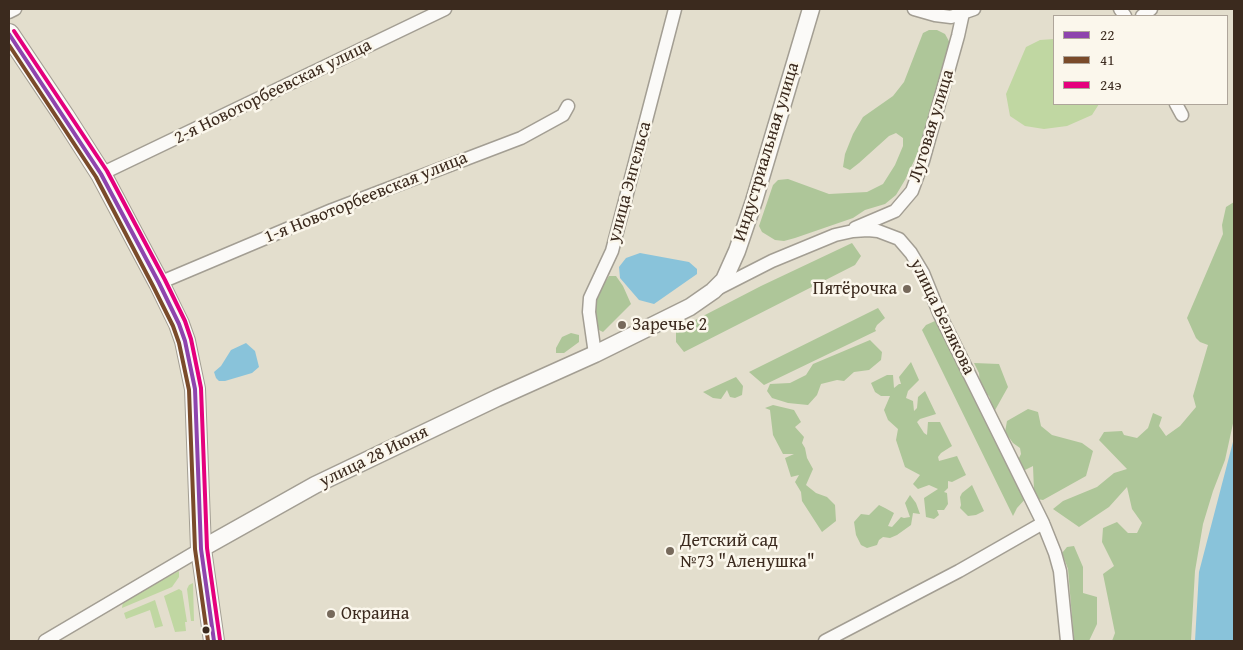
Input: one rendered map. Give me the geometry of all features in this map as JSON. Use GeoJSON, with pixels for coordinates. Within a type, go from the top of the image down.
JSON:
{"type":"FeatureCollection","features":[{"type":"Feature","properties":{"kind":"main road"},"geometry":{"type":"LineString","coordinates":[[9,34],[101,174],[160,283],[185,341],[195,389],[202,549],[214,641]]}},
{"type":"Feature","properties":{"kind":"street"},"geometry":{"type":"LineString","coordinates":[[9,12],[15,9]]}},
{"type":"Feature","properties":{"kind":"street","name":"2-я Новоторбеевская улица"},"geometry":{"type":"LineString","coordinates":[[101,174],[445,9]]}},
{"type":"Feature","properties":{"kind":"street","name":"улица Энгельса"},"geometry":{"type":"LineString","coordinates":[[595,354],[589,312],[590,298],[612,251],[675,9]]}},
{"type":"Feature","properties":{"kind":"street","name":"Индустриальная улица"},"geometry":{"type":"LineString","coordinates":[[714,291],[724,280],[754,200],[811,9]]}},
{"type":"Feature","properties":{"kind":"street","name":"Луговая улица"},"geometry":{"type":"LineString","coordinates":[[914,9],[935,15],[951,16],[968,11]]}},
{"type":"Feature","properties":{"kind":"street","name":"Луговая улица"},"geometry":{"type":"LineString","coordinates":[[846,232],[895,211],[912,191],[958,36],[968,11]]}},
{"type":"Feature","properties":{"kind":"street"},"geometry":{"type":"LineString","coordinates":[[1177,105],[1182,115]]}},
{"type":"Feature","properties":{"kind":"street","name":"1-я Новоторбеевская улица"},"geometry":{"type":"LineString","coordinates":[[160,283],[332,210],[521,138],[563,115],[568,106]]}},
{"type":"Feature","properties":{"kind":"street","name":"улица Белякова"},"geometry":{"type":"LineString","coordinates":[[714,291],[772,261],[846,232],[868,230],[899,238],[923,273],[940,314],[1043,523],[1055,553],[1060,572],[1066,641]]}},
{"type":"Feature","properties":{"kind":"street","name":"улица 28 Июня"},"geometry":{"type":"LineString","coordinates":[[45,641],[316,485],[497,398],[595,354],[690,307],[714,291]]}},
{"type":"Feature","properties":{"kind":"street"},"geometry":{"type":"LineString","coordinates":[[824,641],[959,571],[1043,523]]}},
{"type":"Feature","properties":{"kind":"green space"},"geometry":{"type":"Polygon","coordinates":[[[929,30],[937,30],[945,34],[950,43],[924,140],[896,195],[885,204],[865,210],[853,218],[795,238],[784,241],[775,240],[762,232],[759,226],[773,185],[778,180],[788,179],[829,194],[867,192],[883,184],[895,165],[903,146],[903,138],[896,133],[889,136],[850,170],[843,167],[845,154],[853,134],[863,117],[893,96],[904,82],[923,33],[929,30]]]}},
{"type":"Feature","properties":{"kind":"green space"},"geometry":{"type":"Polygon","coordinates":[[[1053,39],[1053,105],[1098,105],[1092,115],[1067,126],[1044,129],[1025,126],[1010,116],[1006,94],[1026,47],[1040,40],[1053,39]]]}},
{"type":"Feature","properties":{"kind":"green space"},"geometry":{"type":"Polygon","coordinates":[[[1234,202],[1234,419],[1225,460],[1203,524],[1195,571],[1191,641],[1112,641],[1115,633],[1103,574],[1114,566],[1102,542],[1103,528],[1117,522],[1128,533],[1137,533],[1142,523],[1132,509],[1127,487],[1109,507],[1079,527],[1053,509],[1063,501],[1097,487],[1114,473],[1127,469],[1099,440],[1104,432],[1122,431],[1124,435],[1137,438],[1148,428],[1153,413],[1162,417],[1159,426],[1166,436],[1180,426],[1196,407],[1193,396],[1208,345],[1196,338],[1187,318],[1223,234],[1222,225],[1226,207],[1234,202]]]}},
{"type":"Feature","properties":{"kind":"green space"},"geometry":{"type":"Polygon","coordinates":[[[852,243],[861,256],[855,265],[684,352],[676,342],[676,330],[761,286],[852,243]]]}},
{"type":"Feature","properties":{"kind":"green space"},"geometry":{"type":"Polygon","coordinates":[[[609,276],[616,276],[631,304],[603,332],[597,329],[595,305],[600,290],[609,276]]]}},
{"type":"Feature","properties":{"kind":"green space"},"geometry":{"type":"Polygon","coordinates":[[[878,308],[885,318],[877,325],[876,331],[764,385],[749,372],[878,308]]]}},
{"type":"Feature","properties":{"kind":"green space"},"geometry":{"type":"Polygon","coordinates":[[[935,321],[941,323],[1027,497],[1017,508],[1013,516],[922,330],[926,325],[935,321]]]}},
{"type":"Feature","properties":{"kind":"green space"},"geometry":{"type":"Polygon","coordinates":[[[571,333],[579,335],[579,342],[564,353],[556,353],[556,348],[562,337],[571,333]]]}},
{"type":"Feature","properties":{"kind":"green space"},"geometry":{"type":"Polygon","coordinates":[[[870,340],[882,352],[881,360],[869,370],[854,372],[844,381],[837,380],[821,384],[817,395],[808,405],[788,403],[772,398],[767,391],[770,384],[790,383],[806,375],[813,364],[870,340]]]}},
{"type":"Feature","properties":{"kind":"green space"},"geometry":{"type":"Polygon","coordinates":[[[911,362],[919,380],[908,391],[906,398],[913,401],[914,411],[917,408],[918,397],[925,391],[936,414],[920,419],[917,422],[927,435],[928,422],[940,422],[952,446],[941,453],[938,457],[939,461],[957,456],[966,475],[952,482],[948,481],[948,488],[944,492],[947,493],[948,504],[944,510],[937,510],[939,515],[934,519],[926,517],[924,498],[938,489],[929,485],[918,489],[913,484],[920,475],[905,467],[896,440],[898,429],[888,420],[884,410],[890,396],[881,396],[875,392],[871,383],[887,375],[893,375],[894,388],[901,384],[899,377],[911,362]]]}},
{"type":"Feature","properties":{"kind":"green space"},"geometry":{"type":"Polygon","coordinates":[[[974,363],[999,364],[1008,387],[994,412],[989,396],[984,393],[980,384],[979,373],[974,363]]]}},
{"type":"Feature","properties":{"kind":"green space"},"geometry":{"type":"Polygon","coordinates":[[[736,377],[743,386],[742,395],[735,398],[730,397],[727,390],[721,399],[713,398],[703,392],[736,377]]]}},
{"type":"Feature","properties":{"kind":"green space"},"geometry":{"type":"Polygon","coordinates":[[[773,405],[794,410],[801,422],[795,427],[804,437],[802,443],[813,469],[806,485],[816,493],[827,497],[835,505],[836,521],[822,532],[802,501],[801,492],[795,482],[799,475],[791,477],[785,458],[794,454],[783,454],[773,435],[770,410],[765,408],[773,405]]]}},
{"type":"Feature","properties":{"kind":"green space"},"geometry":{"type":"Polygon","coordinates":[[[1028,409],[1038,412],[1041,426],[1052,435],[1082,443],[1093,451],[1086,476],[1043,500],[1037,499],[1034,491],[1033,466],[1023,471],[1018,460],[1021,454],[1020,448],[1013,443],[1005,432],[1007,421],[1028,409]]]}},
{"type":"Feature","properties":{"kind":"green space"},"geometry":{"type":"Polygon","coordinates":[[[972,485],[984,511],[968,516],[960,508],[960,497],[972,485]]]}},
{"type":"Feature","properties":{"kind":"green space"},"geometry":{"type":"Polygon","coordinates":[[[910,495],[916,503],[920,514],[913,513],[911,525],[890,538],[883,537],[877,545],[867,548],[861,545],[856,535],[854,522],[861,514],[869,515],[879,505],[894,513],[888,526],[892,527],[901,517],[910,517],[905,503],[910,495]]]}},
{"type":"Feature","properties":{"kind":"green space"},"geometry":{"type":"Polygon","coordinates":[[[1074,546],[1083,567],[1083,593],[1097,597],[1097,624],[1089,641],[1074,641],[1068,569],[1062,553],[1067,547],[1074,546]]]}},
{"type":"Feature","properties":{"kind":"green space"},"geometry":{"type":"Polygon","coordinates":[[[179,571],[179,577],[172,587],[122,608],[123,601],[126,599],[179,571]]]}},
{"type":"Feature","properties":{"kind":"green space"},"geometry":{"type":"Polygon","coordinates":[[[193,583],[194,621],[191,621],[187,589],[193,583]]]}},
{"type":"Feature","properties":{"kind":"green space"},"geometry":{"type":"Polygon","coordinates":[[[179,589],[182,591],[187,622],[185,622],[186,631],[175,632],[164,596],[179,589]]]}},
{"type":"Feature","properties":{"kind":"green space"},"geometry":{"type":"Polygon","coordinates":[[[155,600],[163,626],[155,628],[150,610],[126,619],[124,613],[155,600]]]}},
{"type":"Feature","properties":{"kind":"water"},"geometry":{"type":"Polygon","coordinates":[[[640,253],[689,262],[697,269],[697,274],[654,304],[639,300],[620,278],[619,267],[626,258],[640,253]]]}},
{"type":"Feature","properties":{"kind":"water"},"geometry":{"type":"Polygon","coordinates":[[[246,343],[255,351],[259,367],[252,373],[219,381],[214,372],[221,366],[231,350],[246,343]]]}},
{"type":"Feature","properties":{"kind":"water"},"geometry":{"type":"Polygon","coordinates":[[[1234,438],[1234,641],[1195,641],[1199,572],[1234,438]]]}},
{"type":"Feature","properties":{"kind":"transit line","name":"24э"},"geometry":{"type":"LineString","coordinates":[[14,31],[107,171],[185,321],[191,339],[201,388],[207,548],[220,640]]}},
{"type":"Feature","properties":{"kind":"transit line","name":"22"},"geometry":{"type":"LineString","coordinates":[[9,34],[101,174],[159,283],[185,341],[195,389],[201,549],[214,641]]}},
{"type":"Feature","properties":{"kind":"transit line","name":"41"},"geometry":{"type":"LineString","coordinates":[[9,45],[96,177],[153,286],[173,326],[179,343],[189,390],[195,549],[208,641]]}},
{"type":"Feature","properties":{"kind":"place","name":"Пятёрочка"},"geometry":{"type":"Point","coordinates":[907,289]}},
{"type":"Feature","properties":{"kind":"place","name":"Заречье 2"},"geometry":{"type":"Point","coordinates":[622,325]}},
{"type":"Feature","properties":{"kind":"place","name":"Детский сад №73 \"Аленушка\""},"geometry":{"type":"Point","coordinates":[670,551]}},
{"type":"Feature","properties":{"kind":"place","name":"Окраина"},"geometry":{"type":"Point","coordinates":[331,614]}}]}
